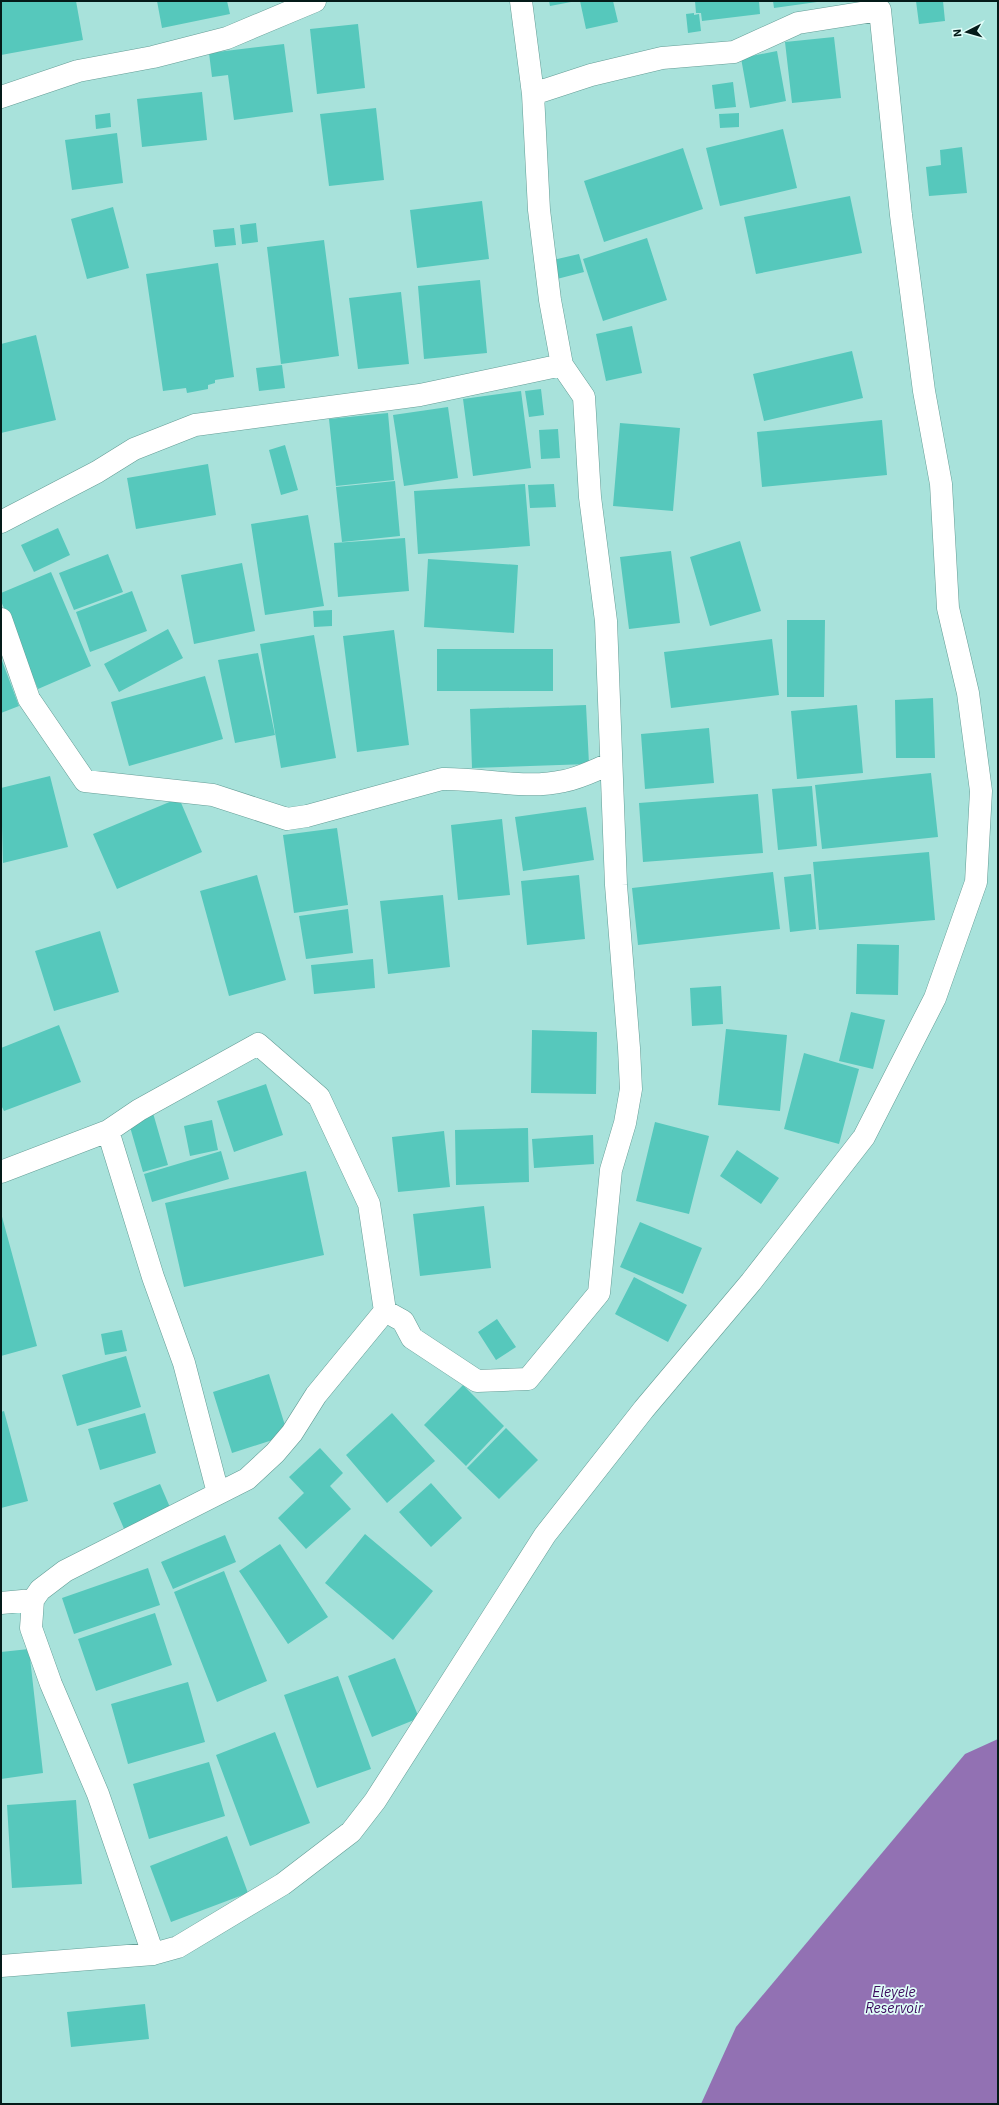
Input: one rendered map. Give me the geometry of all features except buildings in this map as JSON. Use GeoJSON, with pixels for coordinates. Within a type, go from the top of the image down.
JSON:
{"type":"FeatureCollection","features":[{"type":"Feature","properties":{"kind":"street"},"geometry":{"type":"LineString","coordinates":[[1,98],[78,71],[152,57],[227,38],[315,1]]}},
{"type":"Feature","properties":{"kind":"street"},"geometry":{"type":"LineString","coordinates":[[385,1311],[403,1320],[412,1338],[477,1381],[528,1379],[599,1294],[611,1170],[625,1123],[631,1089],[630,1048],[616,885],[610,764],[606,621],[590,497],[584,397],[562,366],[550,300],[539,210],[533,94],[521,1]]}},
{"type":"Feature","properties":{"kind":"street"},"geometry":{"type":"LineString","coordinates":[[1,1966],[153,1954],[178,1946],[283,1884],[351,1832],[376,1801],[545,1535],[644,1409],[751,1282],[864,1137],[935,998],[976,882],[980,791],[968,693],[948,608],[941,484],[924,391],[901,215],[879,5],[798,23],[734,52],[662,58],[591,75],[533,94]]}},
{"type":"Feature","properties":{"kind":"street"},"geometry":{"type":"LineString","coordinates":[[1,522],[97,472],[134,449],[195,425],[420,396],[562,366]]}},
{"type":"Feature","properties":{"kind":"street"},"geometry":{"type":"LineString","coordinates":[[1,619],[29,699],[85,781],[213,795],[287,819],[307,816],[442,779],[464,779],[538,785],[565,781],[610,764]]}},
{"type":"Feature","properties":{"kind":"street"},"geometry":{"type":"LineString","coordinates":[[1,1172],[108,1131],[139,1110],[258,1044],[320,1097],[369,1204],[385,1311],[316,1395],[292,1433],[275,1453],[247,1479],[65,1571],[40,1590],[33,1600],[31,1621],[34,1635],[51,1684],[98,1794],[153,1954]]}},
{"type":"Feature","properties":{"kind":"street"},"geometry":{"type":"LineString","coordinates":[[108,1131],[153,1276],[184,1363],[218,1493]]}},
{"type":"Feature","properties":{"kind":"street"},"geometry":{"type":"LineString","coordinates":[[1,1603],[33,1600]]}},
{"type":"Feature","properties":{"kind":"water","name":"Eleyele Reservoir"},"geometry":{"type":"Polygon","coordinates":[[[998,1739],[998,2104],[701,2104],[736,2027],[965,1754],[998,1739]]]}}]}
